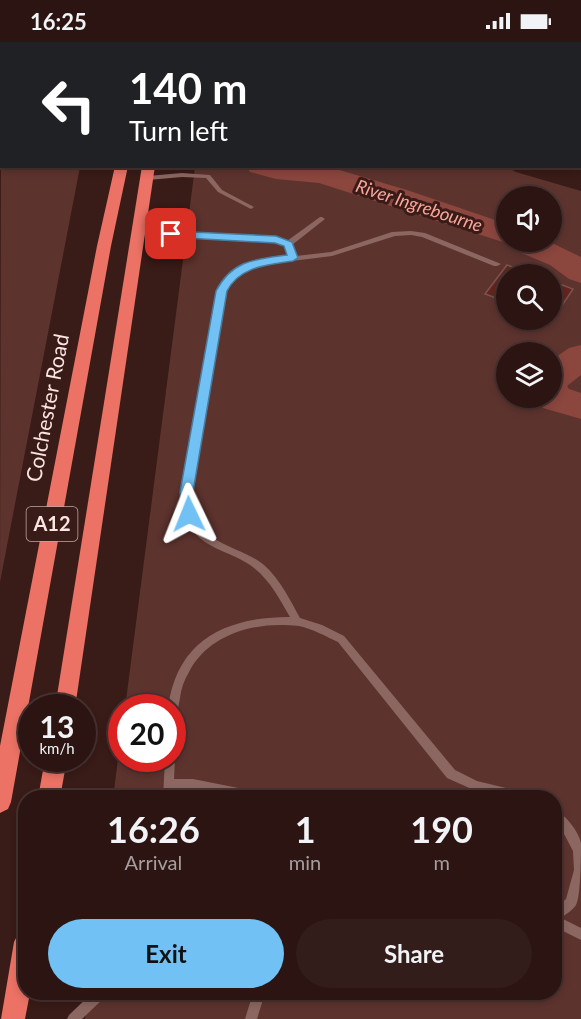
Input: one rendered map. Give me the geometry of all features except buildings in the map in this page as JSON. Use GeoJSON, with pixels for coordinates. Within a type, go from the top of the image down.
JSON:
{"type":"FeatureCollection","features":[{"type":"Feature","properties":{"kind":"highway","name":"Colchester Road"},"geometry":{"type":"LineString","coordinates":[[0,802],[104,246],[122,168]]}},
{"type":"Feature","properties":{"kind":"highway","name":"A12"},"geometry":{"type":"LineString","coordinates":[[66,694],[138,233],[152,170]]}},
{"type":"Feature","properties":{"kind":"highway"},"geometry":{"type":"LineString","coordinates":[[50,790],[54,772]]}},
{"type":"Feature","properties":{"kind":"highway"},"geometry":{"type":"LineString","coordinates":[[13,1019],[18,989]]}},
{"type":"Feature","properties":{"kind":"lane"},"geometry":{"type":"LineString","coordinates":[[152,170],[208,176],[220,191],[251,207]]}},
{"type":"Feature","properties":{"kind":"lane"},"geometry":{"type":"LineString","coordinates":[[288,244],[322,219]]}},
{"type":"Feature","properties":{"kind":"lane"},"geometry":{"type":"LineString","coordinates":[[138,233],[276,240],[288,244]]}},
{"type":"Feature","properties":{"kind":"lane"},"geometry":{"type":"LineString","coordinates":[[297,621],[272,580],[254,562],[205,540],[196,531],[189,514],[186,492],[222,291],[228,279],[251,264],[332,254],[394,234],[411,233],[497,264]]}},
{"type":"Feature","properties":{"kind":"lane"},"geometry":{"type":"LineString","coordinates":[[288,244],[293,258]]}},
{"type":"Feature","properties":{"kind":"lane"},"geometry":{"type":"LineString","coordinates":[[175,694],[176,686],[191,657],[209,640],[233,628],[257,622],[297,621],[319,628],[341,639],[451,774],[476,786],[493,790]]}},
{"type":"Feature","properties":{"kind":"lane"},"geometry":{"type":"LineString","coordinates":[[169,772],[169,790]]}},
{"type":"Feature","properties":{"kind":"lane"},"geometry":{"type":"LineString","coordinates":[[169,784],[211,786],[229,790]]}},
{"type":"Feature","properties":{"kind":"lane"},"geometry":{"type":"LineString","coordinates":[[562,822],[579,850],[580,870],[571,902],[562,910]]}},
{"type":"Feature","properties":{"kind":"lane"},"geometry":{"type":"LineString","coordinates":[[562,924],[581,934]]}},
{"type":"Feature","properties":{"kind":"lane"},"geometry":{"type":"LineString","coordinates":[[73,1019],[94,1000]]}},
{"type":"Feature","properties":{"kind":"lane"},"geometry":{"type":"LineString","coordinates":[[251,1019],[257,1000]]}},
{"type":"Feature","properties":{"kind":"shaded area"},"geometry":{"type":"Polygon","coordinates":[[[1,168],[80,168],[0,582],[1,168]]]}},
{"type":"Feature","properties":{"kind":"shaded area"},"geometry":{"type":"Polygon","coordinates":[[[195,168],[509,168],[581,191],[581,1019],[85,1019],[87,1000],[562,1000],[562,790],[114,790],[116,772],[186,772],[186,694],[127,694],[195,168]]]}},
{"type":"Feature","properties":{"kind":"waterway","name":"River Ingrebourne"},"geometry":{"type":"LineString","coordinates":[[268,168],[321,174],[396,196],[496,231]]}},
{"type":"Feature","properties":{"kind":"waterway","name":"River Ingrebourne"},"geometry":{"type":"LineString","coordinates":[[547,252],[561,258],[581,272]]}},
{"type":"Feature","properties":{"kind":"waterway","name":"River Ingrebourne"},"geometry":{"type":"LineString","coordinates":[[562,371],[581,357]]}},
{"type":"Feature","properties":{"kind":"waterway","name":"River Ingrebourne"},"geometry":{"type":"LineString","coordinates":[[562,401],[581,406]]}},
{"type":"Feature","properties":{"kind":"route"},"geometry":{"type":"LineString","coordinates":[[171,234],[276,240],[288,244],[293,258],[269,260],[238,270],[228,279],[222,291],[186,492],[189,514]]}}]}
